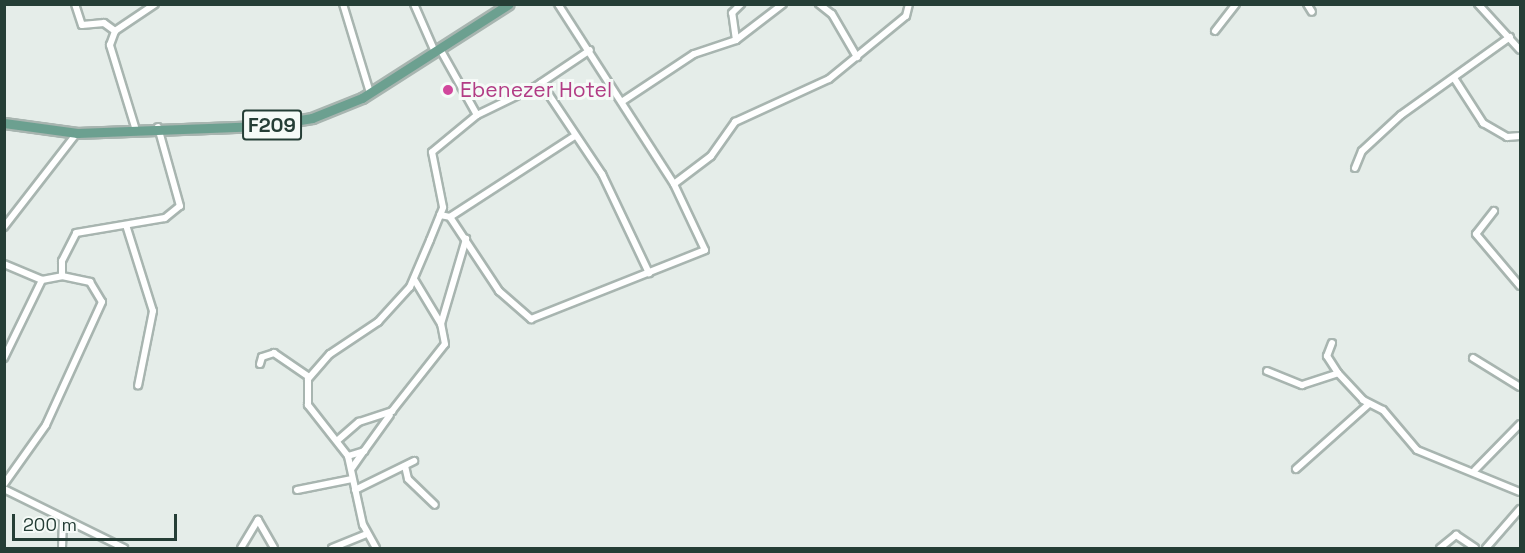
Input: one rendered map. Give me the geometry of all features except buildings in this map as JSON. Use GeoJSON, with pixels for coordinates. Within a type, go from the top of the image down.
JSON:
{"type":"FeatureCollection","features":[{"type":"Feature","properties":{"kind":"main road","name":"F209"},"geometry":{"type":"LineString","coordinates":[[4,123],[77,133],[135,127],[158,128],[294,121],[345,107],[438,51],[509,4]]}},
{"type":"Feature","properties":{"kind":"street"},"geometry":{"type":"LineString","coordinates":[[75,4],[82,25],[104,23],[115,31]]}},
{"type":"Feature","properties":{"kind":"street"},"geometry":{"type":"LineString","coordinates":[[135,127],[110,45],[115,31],[155,4]]}},
{"type":"Feature","properties":{"kind":"street"},"geometry":{"type":"LineString","coordinates":[[343,4],[370,93]]}},
{"type":"Feature","properties":{"kind":"street"},"geometry":{"type":"LineString","coordinates":[[414,4],[438,51],[477,115]]}},
{"type":"Feature","properties":{"kind":"street"},"geometry":{"type":"LineString","coordinates":[[440,215],[450,217],[499,291],[528,318],[705,250],[674,184],[623,101],[558,4]]}},
{"type":"Feature","properties":{"kind":"street"},"geometry":{"type":"LineString","coordinates":[[736,40],[732,13],[741,4]]}},
{"type":"Feature","properties":{"kind":"street"},"geometry":{"type":"LineString","coordinates":[[623,101],[694,54],[736,40],[783,4]]}},
{"type":"Feature","properties":{"kind":"street"},"geometry":{"type":"LineString","coordinates":[[819,4],[832,15],[857,57]]}},
{"type":"Feature","properties":{"kind":"street"},"geometry":{"type":"LineString","coordinates":[[674,184],[711,156],[735,122],[762,105],[798,96],[857,57],[906,16],[909,4]]}},
{"type":"Feature","properties":{"kind":"street"},"geometry":{"type":"LineString","coordinates":[[1215,31],[1236,4]]}},
{"type":"Feature","properties":{"kind":"street"},"geometry":{"type":"LineString","coordinates":[[1307,4],[1312,12]]}},
{"type":"Feature","properties":{"kind":"street"},"geometry":{"type":"LineString","coordinates":[[1478,4],[1521,50]]}},
{"type":"Feature","properties":{"kind":"street"},"geometry":{"type":"LineString","coordinates":[[1355,168],[1362,151],[1387,127],[1510,37]]}},
{"type":"Feature","properties":{"kind":"street"},"geometry":{"type":"LineString","coordinates":[[376,549],[367,534],[348,456],[338,440],[308,405],[309,377],[330,354],[378,322],[414,279],[440,215],[432,152],[477,115],[542,83],[590,50]]}},
{"type":"Feature","properties":{"kind":"street"},"geometry":{"type":"LineString","coordinates":[[1454,78],[1483,123],[1507,137],[1521,136]]}},
{"type":"Feature","properties":{"kind":"street"},"geometry":{"type":"LineString","coordinates":[[542,83],[573,136],[602,174],[649,273]]}},
{"type":"Feature","properties":{"kind":"street"},"geometry":{"type":"LineString","coordinates":[[62,276],[62,261],[76,233],[165,218],[180,206],[158,128]]}},
{"type":"Feature","properties":{"kind":"street"},"geometry":{"type":"LineString","coordinates":[[4,227],[77,133]]}},
{"type":"Feature","properties":{"kind":"street"},"geometry":{"type":"LineString","coordinates":[[450,217],[573,136]]}},
{"type":"Feature","properties":{"kind":"street"},"geometry":{"type":"LineString","coordinates":[[1494,211],[1476,234],[1518,283]]}},
{"type":"Feature","properties":{"kind":"street"},"geometry":{"type":"LineString","coordinates":[[126,225],[153,311],[138,387]]}},
{"type":"Feature","properties":{"kind":"street"},"geometry":{"type":"LineString","coordinates":[[441,324],[466,239]]}},
{"type":"Feature","properties":{"kind":"street"},"geometry":{"type":"LineString","coordinates":[[4,264],[42,280],[62,276],[90,282],[101,297],[101,311],[46,424],[4,484]]}},
{"type":"Feature","properties":{"kind":"street"},"geometry":{"type":"LineString","coordinates":[[1518,283],[1521,272]]}},
{"type":"Feature","properties":{"kind":"street"},"geometry":{"type":"LineString","coordinates":[[352,468],[392,411],[445,344],[441,324],[414,279]]}},
{"type":"Feature","properties":{"kind":"street"},"geometry":{"type":"LineString","coordinates":[[4,358],[42,280]]}},
{"type":"Feature","properties":{"kind":"street"},"geometry":{"type":"LineString","coordinates":[[1332,343],[1327,356],[1338,373],[1370,404],[1383,410],[1417,450],[1475,470],[1521,492]]}},
{"type":"Feature","properties":{"kind":"street"},"geometry":{"type":"LineString","coordinates":[[260,364],[262,357],[274,353],[309,377]]}},
{"type":"Feature","properties":{"kind":"street"},"geometry":{"type":"LineString","coordinates":[[1473,358],[1521,387]]}},
{"type":"Feature","properties":{"kind":"street"},"geometry":{"type":"LineString","coordinates":[[1267,371],[1302,385],[1338,373]]}},
{"type":"Feature","properties":{"kind":"street"},"geometry":{"type":"LineString","coordinates":[[1296,469],[1370,404]]}},
{"type":"Feature","properties":{"kind":"street"},"geometry":{"type":"LineString","coordinates":[[338,440],[359,422],[392,411]]}},
{"type":"Feature","properties":{"kind":"street"},"geometry":{"type":"LineString","coordinates":[[1475,470],[1521,424]]}},
{"type":"Feature","properties":{"kind":"street"},"geometry":{"type":"LineString","coordinates":[[348,456],[364,451]]}},
{"type":"Feature","properties":{"kind":"street"},"geometry":{"type":"LineString","coordinates":[[355,490],[414,461]]}},
{"type":"Feature","properties":{"kind":"street"},"geometry":{"type":"LineString","coordinates":[[405,466],[408,478],[435,505]]}},
{"type":"Feature","properties":{"kind":"street"},"geometry":{"type":"LineString","coordinates":[[297,490],[352,479]]}},
{"type":"Feature","properties":{"kind":"street"},"geometry":{"type":"LineString","coordinates":[[4,489],[124,549]]}},
{"type":"Feature","properties":{"kind":"street"},"geometry":{"type":"LineString","coordinates":[[1486,549],[1521,509]]}},
{"type":"Feature","properties":{"kind":"street"},"geometry":{"type":"LineString","coordinates":[[62,549],[63,519]]}},
{"type":"Feature","properties":{"kind":"street"},"geometry":{"type":"LineString","coordinates":[[241,549],[258,520],[274,549]]}},
{"type":"Feature","properties":{"kind":"street"},"geometry":{"type":"LineString","coordinates":[[332,549],[367,534]]}},
{"type":"Feature","properties":{"kind":"street"},"geometry":{"type":"LineString","coordinates":[[1440,549],[1456,535],[1475,549]]}},
{"type":"Feature","properties":{"kind":"place","name":"Ebenezer Hotel"},"geometry":{"type":"Point","coordinates":[448,90]}}]}
